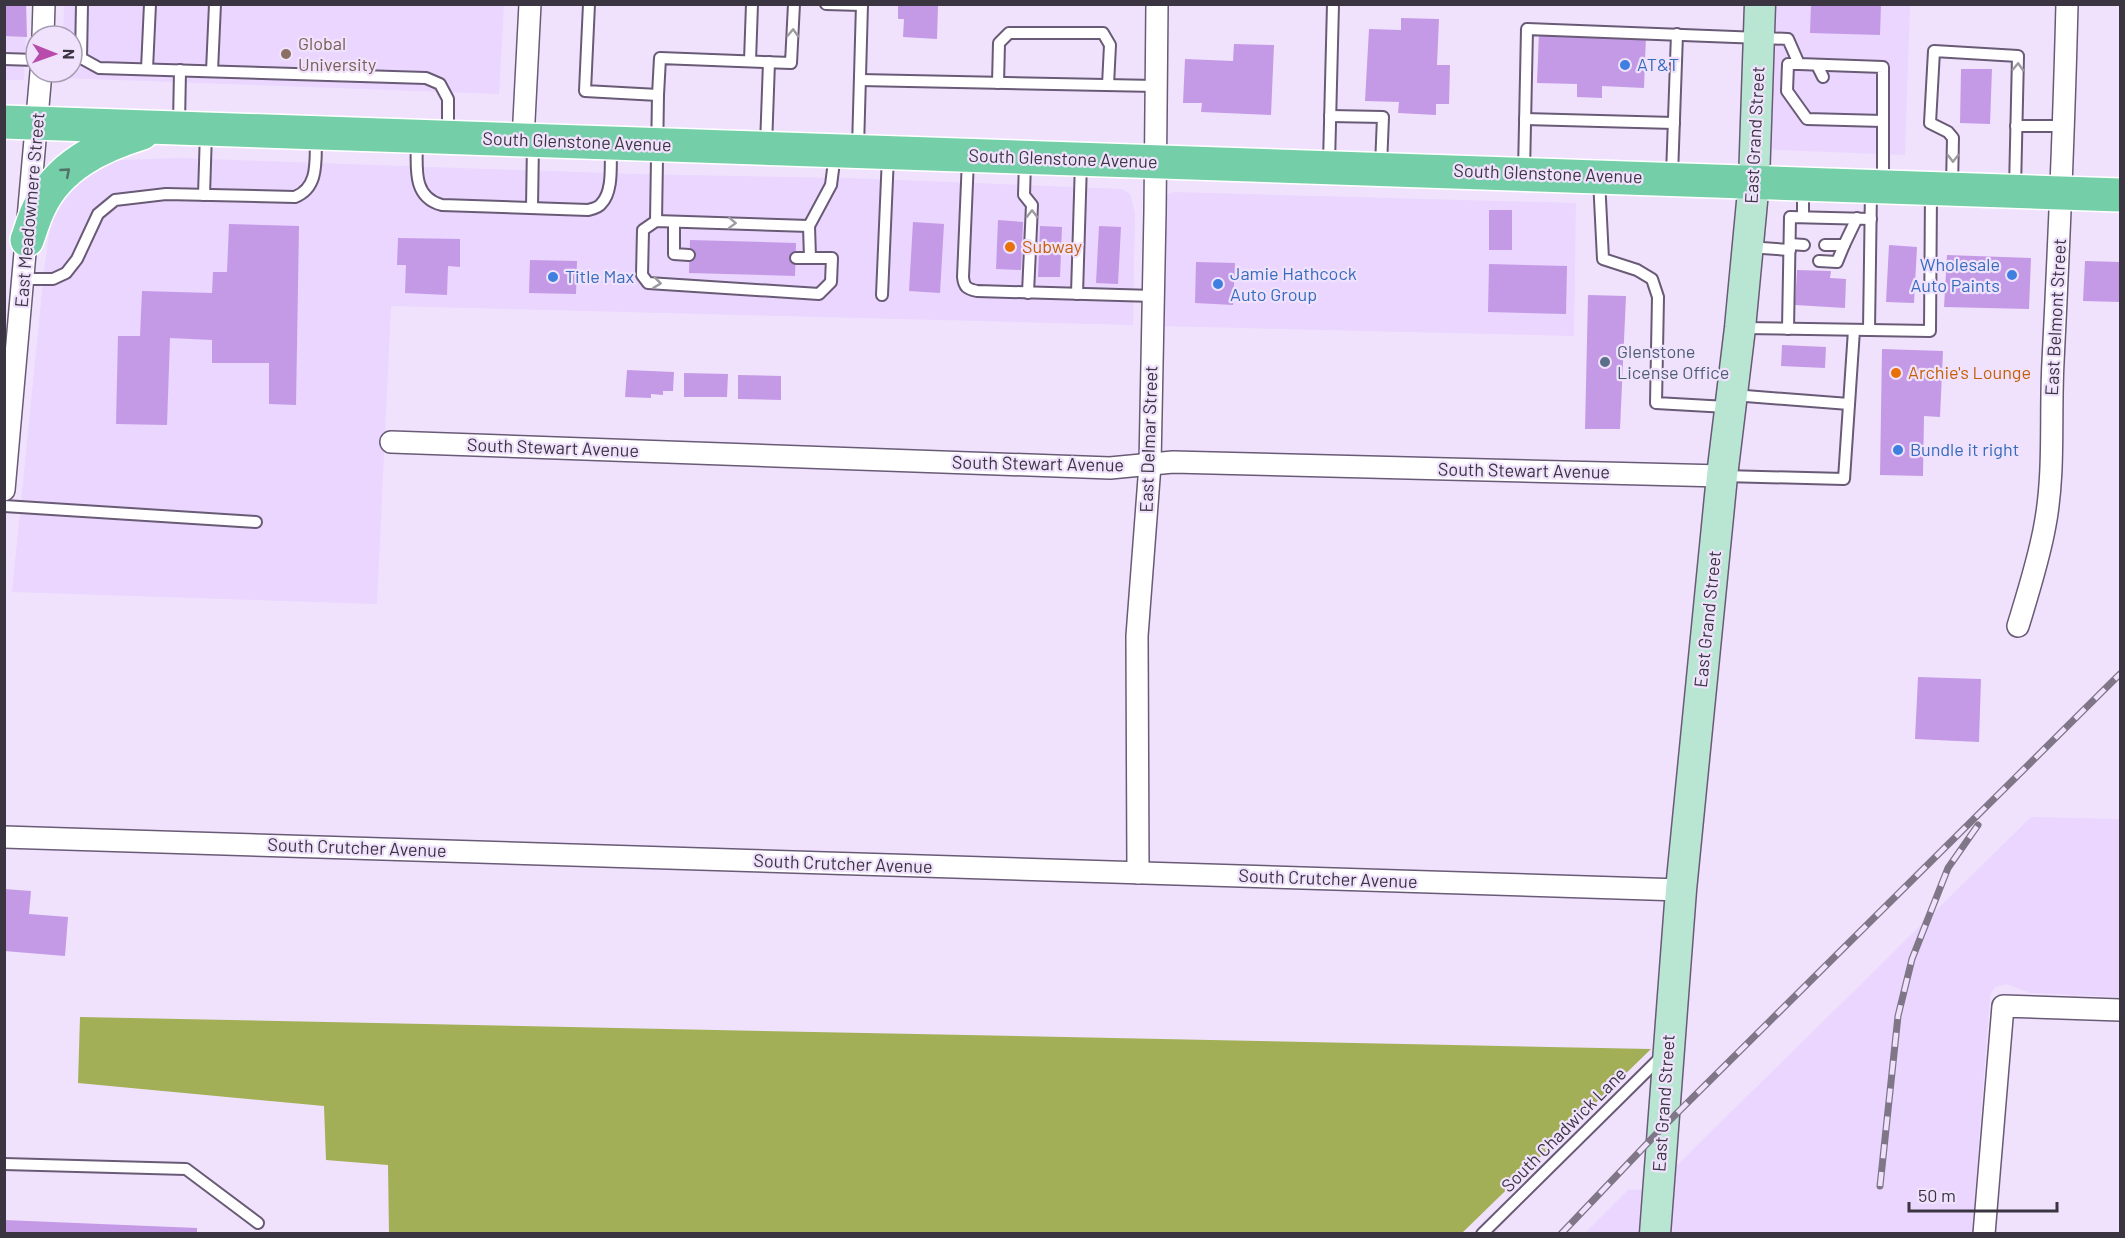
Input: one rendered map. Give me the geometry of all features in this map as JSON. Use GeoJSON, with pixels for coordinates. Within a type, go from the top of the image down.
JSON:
{"type":"FeatureCollection","features":[{"type":"Feature","properties":{"kind":"main road","name":"East Grand Street"},"geometry":{"type":"LineString","coordinates":[[1655,1233],[1681,890],[1754,181],[1760,4]]}},
{"type":"Feature","properties":{"kind":"main road","name":"South Glenstone Avenue"},"geometry":{"type":"LineString","coordinates":[[4,122],[2121,195]]}},
{"type":"Feature","properties":{"kind":"main road"},"geometry":{"type":"LineString","coordinates":[[27,240],[38,209],[47,193],[71,166],[98,150],[181,129]]}},
{"type":"Feature","properties":{"kind":"street"},"geometry":{"type":"LineString","coordinates":[[43,24],[44,4]]}},
{"type":"Feature","properties":{"kind":"street"},"geometry":{"type":"LineString","coordinates":[[528,140],[530,4]]}},
{"type":"Feature","properties":{"kind":"street","name":"East Delmar Street"},"geometry":{"type":"LineString","coordinates":[[1138,873],[1137,636],[1150,465],[1157,4]]}},
{"type":"Feature","properties":{"kind":"street","name":"East Belmont Street"},"geometry":{"type":"LineString","coordinates":[[2018,626],[2045,525],[2050,481],[2067,4]]}},
{"type":"Feature","properties":{"kind":"street","name":"East Meadowmere Street"},"geometry":{"type":"LineString","coordinates":[[4,490],[18,300],[24,279],[40,84]]}},
{"type":"Feature","properties":{"kind":"street","name":"South Stewart Avenue"},"geometry":{"type":"LineString","coordinates":[[391,442],[1110,468],[1173,462],[1722,476]]}},
{"type":"Feature","properties":{"kind":"street","name":"South Crutcher Avenue"},"geometry":{"type":"LineString","coordinates":[[4,837],[1681,890]]}},
{"type":"Feature","properties":{"kind":"street"},"geometry":{"type":"LineString","coordinates":[[1984,1233],[2003,1006],[2121,1010]]}},
{"type":"Feature","properties":{"kind":"lane"},"geometry":{"type":"LineString","coordinates":[[82,4],[81,58],[99,68],[426,78],[440,84],[448,99],[417,177],[422,192],[430,202],[442,205],[588,210],[600,206],[606,196],[609,184],[611,143]]}},
{"type":"Feature","properties":{"kind":"lane"},"geometry":{"type":"LineString","coordinates":[[147,69],[150,4]]}},
{"type":"Feature","properties":{"kind":"lane"},"geometry":{"type":"LineString","coordinates":[[212,71],[215,4]]}},
{"type":"Feature","properties":{"kind":"lane"},"geometry":{"type":"LineString","coordinates":[[589,4],[585,91],[658,95]]}},
{"type":"Feature","properties":{"kind":"lane"},"geometry":{"type":"LineString","coordinates":[[750,61],[752,4]]}},
{"type":"Feature","properties":{"kind":"lane"},"geometry":{"type":"LineString","coordinates":[[656,221],[660,58],[791,63],[794,4]]}},
{"type":"Feature","properties":{"kind":"lane"},"geometry":{"type":"LineString","coordinates":[[826,4],[862,5],[861,152],[882,295]]}},
{"type":"Feature","properties":{"kind":"lane"},"geometry":{"type":"LineString","coordinates":[[1329,167],[1333,4]]}},
{"type":"Feature","properties":{"kind":"lane"},"geometry":{"type":"LineString","coordinates":[[1524,174],[1527,29],[1788,39],[1799,64]]}},
{"type":"Feature","properties":{"kind":"lane"},"geometry":{"type":"LineString","coordinates":[[998,83],[999,43],[1009,33],[1104,33],[1110,45],[1108,85]]}},
{"type":"Feature","properties":{"kind":"lane"},"geometry":{"type":"LineString","coordinates":[[1672,178],[1677,34]]}},
{"type":"Feature","properties":{"kind":"lane"},"geometry":{"type":"LineString","coordinates":[[1740,328],[1930,332],[1942,189],[1953,138],[1948,132],[1930,123],[1934,51],[2018,56],[2015,192]]}},
{"type":"Feature","properties":{"kind":"lane"},"geometry":{"type":"LineString","coordinates":[[4,59],[24,60]]}},
{"type":"Feature","properties":{"kind":"lane"},"geometry":{"type":"LineString","coordinates":[[766,148],[769,62]]}},
{"type":"Feature","properties":{"kind":"lane"},"geometry":{"type":"LineString","coordinates":[[1869,330],[1871,219],[1877,186],[1883,121],[1883,67],[1788,64],[1787,91],[1807,119],[1842,117],[1883,121]]}},
{"type":"Feature","properties":{"kind":"lane"},"geometry":{"type":"LineString","coordinates":[[1817,65],[1823,77]]}},
{"type":"Feature","properties":{"kind":"lane"},"geometry":{"type":"LineString","coordinates":[[180,70],[181,129],[204,195]]}},
{"type":"Feature","properties":{"kind":"lane"},"geometry":{"type":"LineString","coordinates":[[860,80],[1156,86]]}},
{"type":"Feature","properties":{"kind":"lane"},"geometry":{"type":"LineString","coordinates":[[1330,116],[1383,117],[1381,169]]}},
{"type":"Feature","properties":{"kind":"lane"},"geometry":{"type":"LineString","coordinates":[[1525,119],[1674,123]]}},
{"type":"Feature","properties":{"kind":"lane"},"geometry":{"type":"LineString","coordinates":[[2016,126],[2064,126]]}},
{"type":"Feature","properties":{"kind":"lane"},"geometry":{"type":"LineString","coordinates":[[24,279],[53,279],[66,273],[77,259],[98,214],[115,200],[140,195],[295,197],[304,193],[315,173],[316,133]]}},
{"type":"Feature","properties":{"kind":"lane"},"geometry":{"type":"LineString","coordinates":[[528,140],[532,208]]}},
{"type":"Feature","properties":{"kind":"lane"},"geometry":{"type":"LineString","coordinates":[[810,258],[809,226],[831,185],[861,152]]}},
{"type":"Feature","properties":{"kind":"lane"},"geometry":{"type":"LineString","coordinates":[[968,155],[963,277],[964,285],[968,290],[1154,296]]}},
{"type":"Feature","properties":{"kind":"lane"},"geometry":{"type":"LineString","coordinates":[[1025,158],[1024,195],[1032,205],[1028,293]]}},
{"type":"Feature","properties":{"kind":"lane"},"geometry":{"type":"LineString","coordinates":[[1077,294],[1081,159]]}},
{"type":"Feature","properties":{"kind":"lane"},"geometry":{"type":"LineString","coordinates":[[1599,176],[1603,259],[1637,270],[1652,279],[1658,297],[1656,403],[1731,401],[1849,404]]}},
{"type":"Feature","properties":{"kind":"lane"},"geometry":{"type":"LineString","coordinates":[[1803,183],[1803,218]]}},
{"type":"Feature","properties":{"kind":"lane"},"geometry":{"type":"LineString","coordinates":[[1788,329],[1792,253],[1790,217],[1871,219]]}},
{"type":"Feature","properties":{"kind":"lane"},"geometry":{"type":"LineString","coordinates":[[1819,261],[1837,262],[1857,218]]}},
{"type":"Feature","properties":{"kind":"lane"},"geometry":{"type":"LineString","coordinates":[[796,258],[832,258],[831,282],[819,294],[648,283],[642,275],[643,230],[656,221],[809,226]]}},
{"type":"Feature","properties":{"kind":"lane"},"geometry":{"type":"LineString","coordinates":[[674,222],[674,254],[689,255]]}},
{"type":"Feature","properties":{"kind":"lane"},"geometry":{"type":"LineString","coordinates":[[1748,247],[1792,253],[1804,244]]}},
{"type":"Feature","properties":{"kind":"lane"},"geometry":{"type":"LineString","coordinates":[[1825,245],[1844,245]]}},
{"type":"Feature","properties":{"kind":"lane"},"geometry":{"type":"LineString","coordinates":[[1722,476],[1844,479],[1854,330]]}},
{"type":"Feature","properties":{"kind":"lane"},"geometry":{"type":"LineString","coordinates":[[4,506],[256,522]]}},
{"type":"Feature","properties":{"kind":"lane","name":"South Chadwick Lane"},"geometry":{"type":"LineString","coordinates":[[1482,1233],[1668,1049]]}},
{"type":"Feature","properties":{"kind":"lane"},"geometry":{"type":"LineString","coordinates":[[4,1164],[186,1169],[258,1223]]}},
{"type":"Feature","properties":{"kind":"shaded area"},"geometry":{"type":"Polygon","coordinates":[[[5,5],[27,5],[26,24],[24,24],[24,80],[5,80],[5,5]]]}},
{"type":"Feature","properties":{"kind":"shaded area","name":"Global University"},"geometry":{"type":"Polygon","coordinates":[[[64,5],[504,5],[499,94],[84,79],[84,24],[63,24],[64,5]]]}},
{"type":"Feature","properties":{"kind":"shaded area"},"geometry":{"type":"Polygon","coordinates":[[[1767,5],[1910,5],[1905,155],[1775,150],[1767,147],[1767,5]]]}},
{"type":"Feature","properties":{"kind":"shaded area"},"geometry":{"type":"Polygon","coordinates":[[[178,158],[633,174],[847,178],[1122,189],[1130,194],[1135,213],[1133,325],[391,306],[377,604],[12,592],[45,263],[55,213],[63,194],[75,180],[117,160],[178,158]]]}},
{"type":"Feature","properties":{"kind":"shaded area"},"geometry":{"type":"Polygon","coordinates":[[[1174,192],[1576,203],[1574,336],[1157,326],[1160,201],[1166,195],[1174,192]]]}},
{"type":"Feature","properties":{"kind":"shaded area"},"geometry":{"type":"Polygon","coordinates":[[[2031,817],[2120,819],[2120,997],[2030,993],[2007,984],[1995,987],[1990,996],[1972,1233],[1668,1234],[1673,1169],[2031,817]]]}},
{"type":"Feature","properties":{"kind":"shaded area"},"geometry":{"type":"Polygon","coordinates":[[[1648,1189],[1644,1233],[1584,1234],[1628,1190],[1648,1189]]]}},
{"type":"Feature","properties":{"kind":"green space"},"geometry":{"type":"Polygon","coordinates":[[[80,1017],[1651,1049],[1462,1233],[389,1234],[388,1165],[326,1160],[324,1106],[78,1083],[80,1017]]]}},
{"type":"Feature","properties":{"kind":"building"},"geometry":{"type":"Polygon","coordinates":[[[4,4],[26,4],[27,24],[24,24],[24,37],[4,36],[4,4]]]}},
{"type":"Feature","properties":{"kind":"building"},"geometry":{"type":"Polygon","coordinates":[[[1811,4],[1881,4],[1880,35],[1810,33],[1811,4]]]}},
{"type":"Feature","properties":{"kind":"building"},"geometry":{"type":"Polygon","coordinates":[[[898,5],[938,5],[937,39],[903,37],[904,19],[898,19],[898,5]]]}},
{"type":"Feature","properties":{"kind":"building"},"geometry":{"type":"Polygon","coordinates":[[[1401,18],[1439,19],[1437,65],[1450,65],[1449,104],[1436,104],[1436,115],[1398,113],[1399,102],[1365,101],[1369,29],[1401,30],[1401,18]]]}},
{"type":"Feature","properties":{"kind":"building"},"geometry":{"type":"Polygon","coordinates":[[[1539,32],[1646,36],[1644,88],[1602,86],[1602,98],[1577,97],[1577,84],[1537,83],[1539,32]]]}},
{"type":"Feature","properties":{"kind":"building"},"geometry":{"type":"Polygon","coordinates":[[[1234,44],[1274,45],[1271,115],[1201,112],[1202,103],[1183,103],[1185,59],[1233,61],[1234,44]]]}},
{"type":"Feature","properties":{"kind":"building"},"geometry":{"type":"Polygon","coordinates":[[[1961,69],[1992,69],[1990,124],[1960,123],[1961,69]]]}},
{"type":"Feature","properties":{"kind":"building"},"geometry":{"type":"Polygon","coordinates":[[[1489,210],[1512,210],[1512,250],[1489,250],[1489,210]]]}},
{"type":"Feature","properties":{"kind":"building"},"geometry":{"type":"Polygon","coordinates":[[[998,220],[1023,222],[1021,270],[996,269],[998,220]]]}},
{"type":"Feature","properties":{"kind":"building"},"geometry":{"type":"Polygon","coordinates":[[[913,222],[944,224],[940,293],[909,291],[913,222]]]}},
{"type":"Feature","properties":{"kind":"building"},"geometry":{"type":"Polygon","coordinates":[[[229,224],[299,226],[296,405],[269,404],[269,363],[212,363],[212,340],[170,338],[167,425],[116,424],[118,336],[140,336],[142,291],[212,293],[213,272],[227,272],[229,224]]]}},
{"type":"Feature","properties":{"kind":"building"},"geometry":{"type":"Polygon","coordinates":[[[1040,226],[1062,227],[1060,277],[1038,277],[1040,226]]]}},
{"type":"Feature","properties":{"kind":"building"},"geometry":{"type":"Polygon","coordinates":[[[1099,226],[1121,227],[1118,284],[1096,283],[1099,226]]]}},
{"type":"Feature","properties":{"kind":"building"},"geometry":{"type":"Polygon","coordinates":[[[398,238],[460,239],[460,267],[448,266],[447,295],[405,293],[406,265],[397,265],[398,238]]]}},
{"type":"Feature","properties":{"kind":"building"},"geometry":{"type":"Polygon","coordinates":[[[690,240],[796,243],[795,276],[689,273],[690,240]]]}},
{"type":"Feature","properties":{"kind":"building"},"geometry":{"type":"Polygon","coordinates":[[[1889,245],[1917,247],[1914,303],[1886,302],[1889,245]]]}},
{"type":"Feature","properties":{"kind":"building"},"geometry":{"type":"Polygon","coordinates":[[[1947,255],[2031,258],[2029,309],[1944,307],[1947,255]]]}},
{"type":"Feature","properties":{"kind":"building","name":"Title Max"},"geometry":{"type":"Polygon","coordinates":[[[530,260],[577,261],[576,294],[529,293],[530,260]]]}},
{"type":"Feature","properties":{"kind":"building"},"geometry":{"type":"Polygon","coordinates":[[[2085,261],[2120,262],[2120,302],[2083,301],[2085,261]]]}},
{"type":"Feature","properties":{"kind":"building"},"geometry":{"type":"Polygon","coordinates":[[[1196,262],[1235,263],[1233,305],[1195,303],[1196,262]]]}},
{"type":"Feature","properties":{"kind":"building"},"geometry":{"type":"Polygon","coordinates":[[[1489,264],[1567,266],[1566,314],[1488,312],[1489,264]]]}},
{"type":"Feature","properties":{"kind":"building"},"geometry":{"type":"Polygon","coordinates":[[[1797,270],[1831,271],[1830,278],[1846,279],[1845,308],[1795,305],[1797,270]]]}},
{"type":"Feature","properties":{"kind":"building","name":"Glenstone License Office"},"geometry":{"type":"Polygon","coordinates":[[[1588,295],[1626,296],[1620,429],[1585,429],[1588,295]]]}},
{"type":"Feature","properties":{"kind":"building"},"geometry":{"type":"Polygon","coordinates":[[[1782,345],[1826,347],[1825,368],[1781,366],[1782,345]]]}},
{"type":"Feature","properties":{"kind":"building"},"geometry":{"type":"Polygon","coordinates":[[[1882,349],[1943,351],[1940,417],[1924,416],[1923,476],[1880,475],[1882,349]]]}},
{"type":"Feature","properties":{"kind":"building"},"geometry":{"type":"Polygon","coordinates":[[[627,370],[674,372],[673,391],[663,391],[663,395],[651,394],[651,398],[625,397],[627,370]]]}},
{"type":"Feature","properties":{"kind":"building"},"geometry":{"type":"Polygon","coordinates":[[[684,373],[728,374],[727,397],[684,397],[684,373]]]}},
{"type":"Feature","properties":{"kind":"building"},"geometry":{"type":"Polygon","coordinates":[[[738,375],[781,376],[781,400],[738,399],[738,375]]]}},
{"type":"Feature","properties":{"kind":"building"},"geometry":{"type":"Polygon","coordinates":[[[1918,677],[1981,679],[1979,742],[1915,739],[1918,677]]]}},
{"type":"Feature","properties":{"kind":"building"},"geometry":{"type":"Polygon","coordinates":[[[4,889],[31,891],[29,914],[68,917],[65,956],[4,951],[4,889]]]}},
{"type":"Feature","properties":{"kind":"building"},"geometry":{"type":"Polygon","coordinates":[[[4,1220],[197,1228],[197,1234],[4,1234],[4,1220]]]}},
{"type":"Feature","properties":{"kind":"railway"},"geometry":{"type":"LineString","coordinates":[[1561,1234],[1662,1128],[2120,674]]}},
{"type":"Feature","properties":{"kind":"railway"},"geometry":{"type":"LineString","coordinates":[[1880,1186],[1898,1016],[1912,959],[1948,868],[1978,825]]}},
{"type":"Feature","properties":{"kind":"place","name":"Global University"},"geometry":{"type":"Point","coordinates":[286,54]}},
{"type":"Feature","properties":{"kind":"place","name":"AT&T"},"geometry":{"type":"Point","coordinates":[1625,65]}},
{"type":"Feature","properties":{"kind":"place","name":"Subway"},"geometry":{"type":"Point","coordinates":[1010,247]}},
{"type":"Feature","properties":{"kind":"place","name":"Wholesale Auto Paints"},"geometry":{"type":"Point","coordinates":[2012,275]}},
{"type":"Feature","properties":{"kind":"place","name":"Title Max"},"geometry":{"type":"Point","coordinates":[553,277]}},
{"type":"Feature","properties":{"kind":"place","name":"Jamie Hathcock Auto Group"},"geometry":{"type":"Point","coordinates":[1218,284]}},
{"type":"Feature","properties":{"kind":"place","name":"Glenstone License Office"},"geometry":{"type":"Point","coordinates":[1605,362]}},
{"type":"Feature","properties":{"kind":"place","name":"Archie's Lounge"},"geometry":{"type":"Point","coordinates":[1896,373]}},
{"type":"Feature","properties":{"kind":"place","name":"Bundle it right"},"geometry":{"type":"Point","coordinates":[1898,450]}}]}
